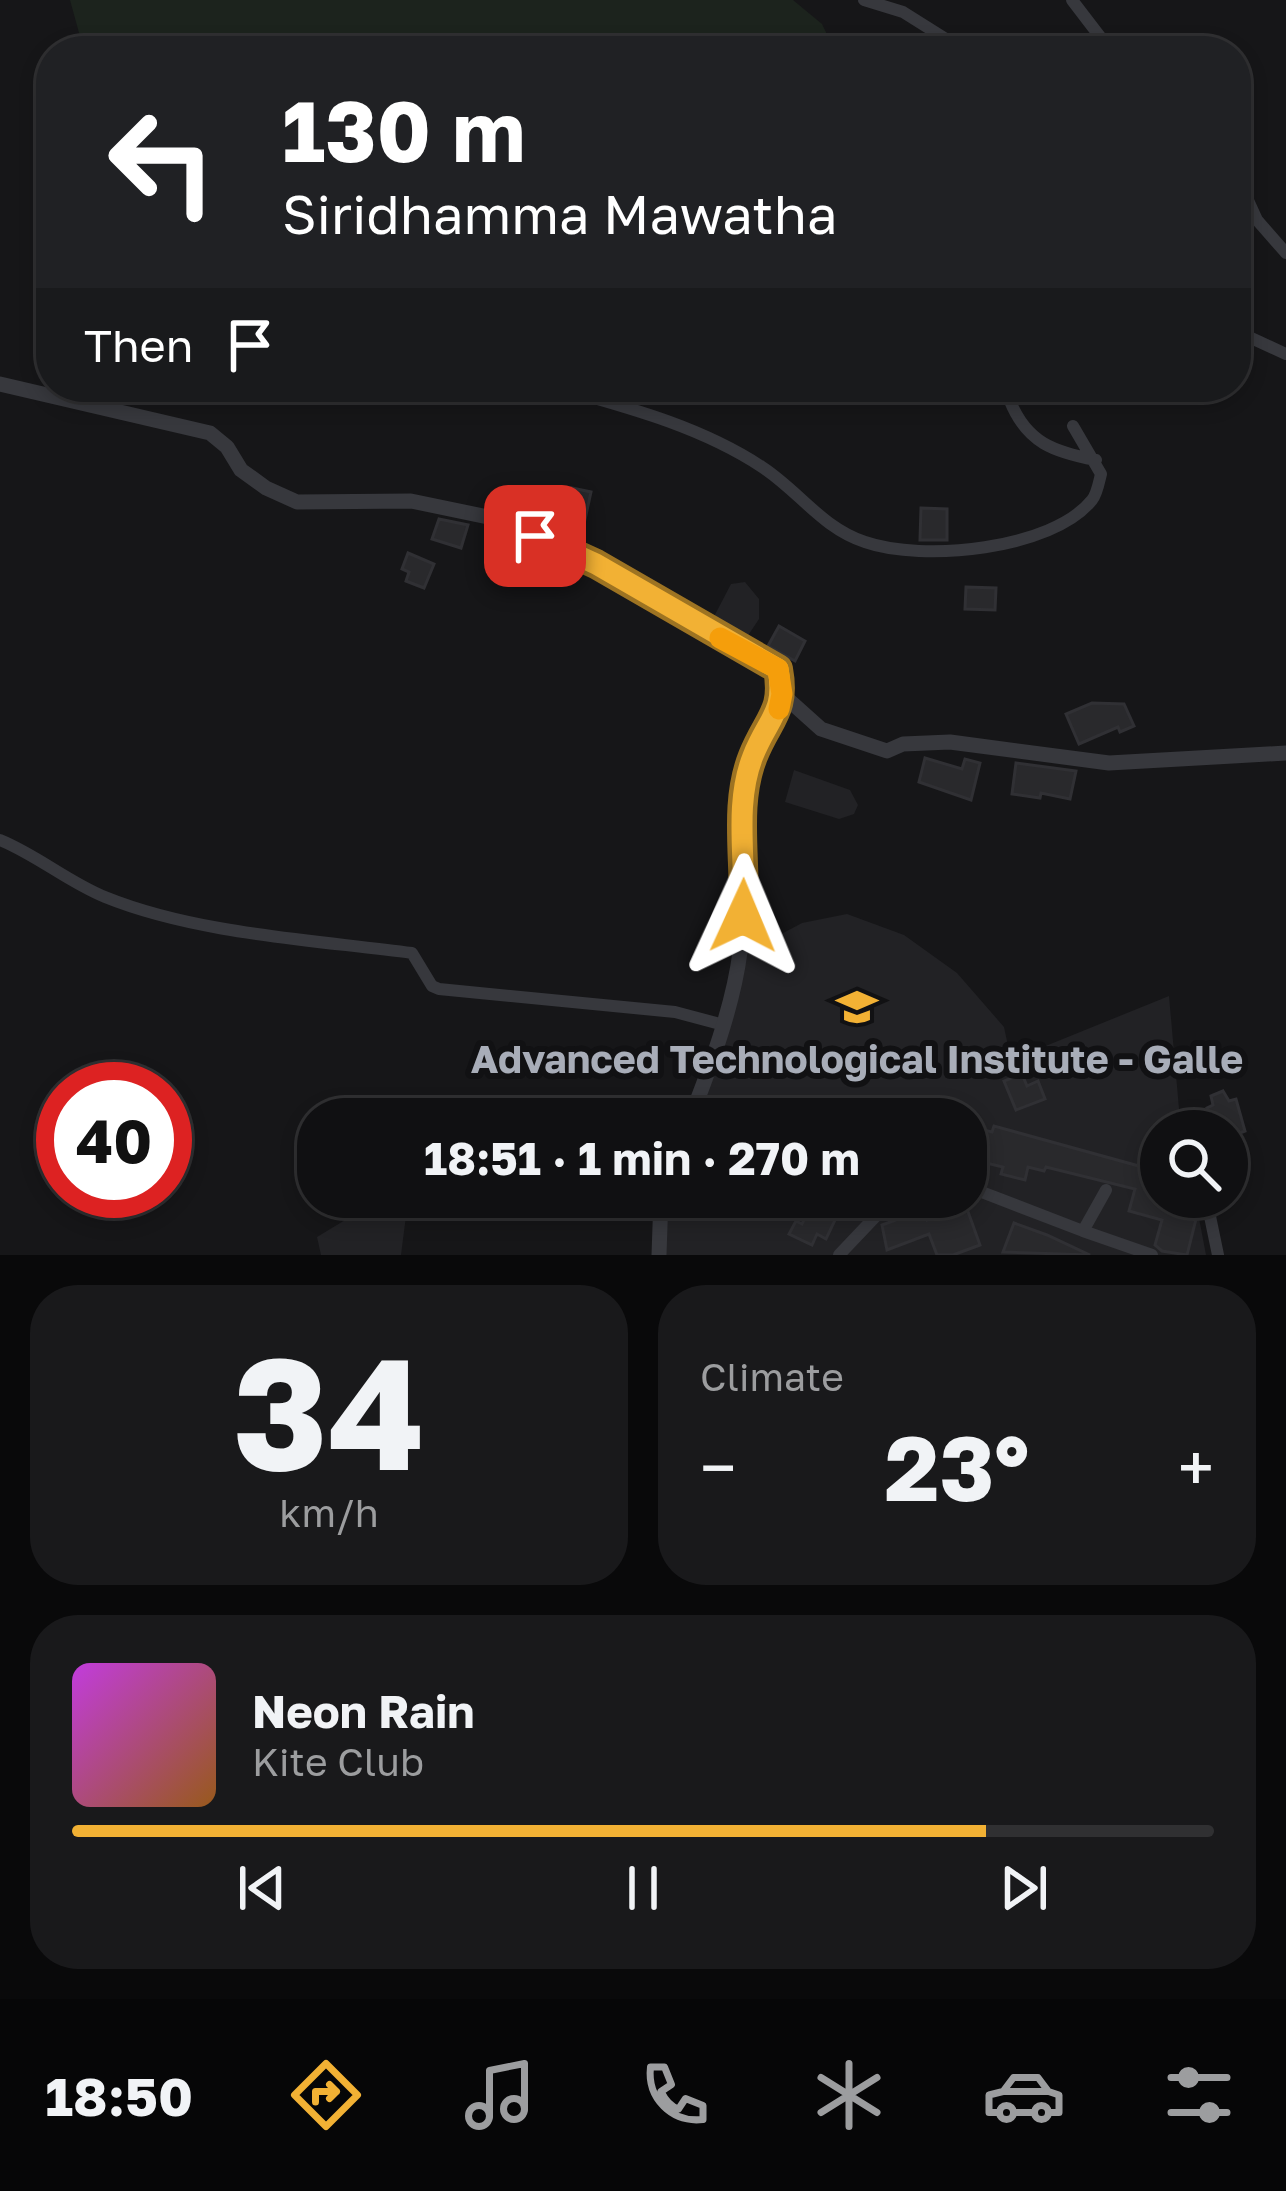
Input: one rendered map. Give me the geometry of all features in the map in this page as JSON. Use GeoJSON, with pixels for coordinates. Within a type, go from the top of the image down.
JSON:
{"type":"FeatureCollection","features":[{"type":"Feature","properties":{"kind":"street"},"geometry":{"type":"LineString","coordinates":[[864,0],[903,12],[941,36]]}},
{"type":"Feature","properties":{"kind":"street"},"geometry":{"type":"LineString","coordinates":[[1072,0],[1100,36]]}},
{"type":"Feature","properties":{"kind":"street"},"geometry":{"type":"LineString","coordinates":[[1251,207],[1286,253]]}},
{"type":"Feature","properties":{"kind":"street"},"geometry":{"type":"LineString","coordinates":[[1251,339],[1286,354]]}},
{"type":"Feature","properties":{"kind":"street"},"geometry":{"type":"LineString","coordinates":[[0,384],[36,392]]}},
{"type":"Feature","properties":{"kind":"street"},"geometry":{"type":"LineString","coordinates":[[77,402],[210,433],[227,447],[241,470],[297,502],[412,501],[507,521],[596,564],[778,669],[782,704],[751,761],[740,826],[746,876],[740,956],[697,1098]]}},
{"type":"Feature","properties":{"kind":"street"},"geometry":{"type":"LineString","coordinates":[[608,402],[661,417],[762,467],[838,532],[872,545],[971,552],[1058,526],[1094,499],[1102,474],[1073,425]]}},
{"type":"Feature","properties":{"kind":"street"},"geometry":{"type":"LineString","coordinates":[[1010,402],[1019,423],[1035,440],[1055,452],[1096,460]]}},
{"type":"Feature","properties":{"kind":"street"},"geometry":{"type":"LineString","coordinates":[[782,694],[821,729],[887,751],[903,744],[950,742],[1109,763],[1286,753]]}},
{"type":"Feature","properties":{"kind":"street"},"geometry":{"type":"LineString","coordinates":[[0,840],[103,896],[170,916],[412,953],[439,989],[675,1012],[720,1024]]}},
{"type":"Feature","properties":{"kind":"street"},"geometry":{"type":"LineString","coordinates":[[1083,1231],[1106,1190]]}},
{"type":"Feature","properties":{"kind":"street"},"geometry":{"type":"LineString","coordinates":[[987,1194],[1152,1255]]}},
{"type":"Feature","properties":{"kind":"street"},"geometry":{"type":"LineString","coordinates":[[659,1255],[660,1218]]}},
{"type":"Feature","properties":{"kind":"street"},"geometry":{"type":"LineString","coordinates":[[839,1255],[874,1218]]}},
{"type":"Feature","properties":{"kind":"street"},"geometry":{"type":"LineString","coordinates":[[1210,1218],[1218,1255]]}},
{"type":"Feature","properties":{"kind":"shaded area"},"geometry":{"type":"Polygon","coordinates":[[[70,0],[793,0],[822,24],[828,36],[80,36],[70,0]]]}},
{"type":"Feature","properties":{"kind":"shaded area"},"geometry":{"type":"Polygon","coordinates":[[[745,582],[759,599],[759,619],[739,649],[707,630],[731,584],[745,582]]]}},
{"type":"Feature","properties":{"kind":"shaded area"},"geometry":{"type":"Polygon","coordinates":[[[794,770],[850,790],[858,805],[854,814],[839,819],[785,802],[794,770]]]}},
{"type":"Feature","properties":{"kind":"shaded area"},"geometry":{"type":"Polygon","coordinates":[[[847,914],[904,935],[957,973],[1004,1027],[1011,1060],[1169,996],[1179,1110],[1140,1110],[1140,1218],[1199,1218],[1206,1255],[659,1255],[660,1218],[987,1218],[987,1098],[705,1098],[702,1088],[740,956],[802,923],[847,914]]]}},
{"type":"Feature","properties":{"kind":"shaded area"},"geometry":{"type":"Polygon","coordinates":[[[348,1218],[406,1218],[401,1255],[321,1255],[317,1237],[348,1218]]]}},
{"type":"Feature","properties":{"kind":"building"},"geometry":{"type":"Polygon","coordinates":[[[572,488],[591,492],[584,524],[565,520],[572,488]]]}},
{"type":"Feature","properties":{"kind":"building"},"geometry":{"type":"Polygon","coordinates":[[[921,508],[947,509],[947,540],[920,540],[921,508]]]}},
{"type":"Feature","properties":{"kind":"building"},"geometry":{"type":"Polygon","coordinates":[[[439,519],[468,525],[461,548],[432,539],[439,519]]]}},
{"type":"Feature","properties":{"kind":"building"},"geometry":{"type":"Polygon","coordinates":[[[408,553],[434,564],[424,588],[406,581],[409,572],[402,569],[408,553]]]}},
{"type":"Feature","properties":{"kind":"building"},"geometry":{"type":"Polygon","coordinates":[[[966,587],[996,588],[995,610],[965,609],[966,587]]]}},
{"type":"Feature","properties":{"kind":"building"},"geometry":{"type":"Polygon","coordinates":[[[779,626],[805,641],[795,661],[768,646],[779,626]]]}},
{"type":"Feature","properties":{"kind":"building"},"geometry":{"type":"Polygon","coordinates":[[[1092,703],[1124,704],[1134,726],[1120,732],[1118,727],[1079,744],[1066,714],[1092,703]]]}},
{"type":"Feature","properties":{"kind":"building"},"geometry":{"type":"Polygon","coordinates":[[[925,758],[962,769],[965,759],[980,763],[971,800],[919,782],[925,758]]]}},
{"type":"Feature","properties":{"kind":"building"},"geometry":{"type":"Polygon","coordinates":[[[1016,763],[1076,771],[1070,799],[1012,794],[1016,763]]]}},
{"type":"Feature","properties":{"kind":"building"},"geometry":{"type":"Polygon","coordinates":[[[1022,1074],[1027,1086],[1038,1081],[1045,1099],[1016,1110],[1004,1081],[1022,1074]]]}},
{"type":"Feature","properties":{"kind":"building"},"geometry":{"type":"Polygon","coordinates":[[[1223,1091],[1229,1101],[1236,1099],[1239,1110],[1208,1110],[1213,1105],[1211,1096],[1223,1091]]]}},
{"type":"Feature","properties":{"kind":"building"},"geometry":{"type":"Polygon","coordinates":[[[994,1126],[1139,1166],[1140,1160],[1140,1214],[1129,1211],[1135,1189],[1046,1167],[1044,1171],[1028,1167],[1025,1180],[1001,1174],[1003,1167],[987,1163],[987,1131],[992,1132],[994,1126]]]}},
{"type":"Feature","properties":{"kind":"building"},"geometry":{"type":"Polygon","coordinates":[[[805,1218],[836,1218],[826,1239],[817,1234],[812,1245],[789,1234],[796,1221],[802,1224],[805,1218]]]}},
{"type":"Feature","properties":{"kind":"building"},"geometry":{"type":"Polygon","coordinates":[[[901,1218],[970,1218],[980,1245],[953,1255],[937,1255],[929,1234],[887,1250],[882,1225],[901,1218]]]}},
{"type":"Feature","properties":{"kind":"building"},"geometry":{"type":"Polygon","coordinates":[[[1155,1218],[1196,1218],[1187,1255],[1162,1251],[1155,1245],[1162,1220],[1155,1218]]]}},
{"type":"Feature","properties":{"kind":"building"},"geometry":{"type":"Polygon","coordinates":[[[1014,1223],[1047,1235],[1090,1255],[1003,1252],[1014,1223]]]}},
{"type":"Feature","properties":{"kind":"slow traffic"},"geometry":{"type":"LineString","coordinates":[[720,638],[778,669],[779,709]]}},
{"type":"Feature","properties":{"kind":"place","name":"Advanced Technological Institute - Galle"},"geometry":{"type":"Point","coordinates":[857,1007]}},
{"type":"Feature","properties":{"kind":"route"},"geometry":{"type":"LineString","coordinates":[[535,536],[596,564],[778,669],[782,704],[751,761],[740,826],[746,876],[743,916]]}}]}
